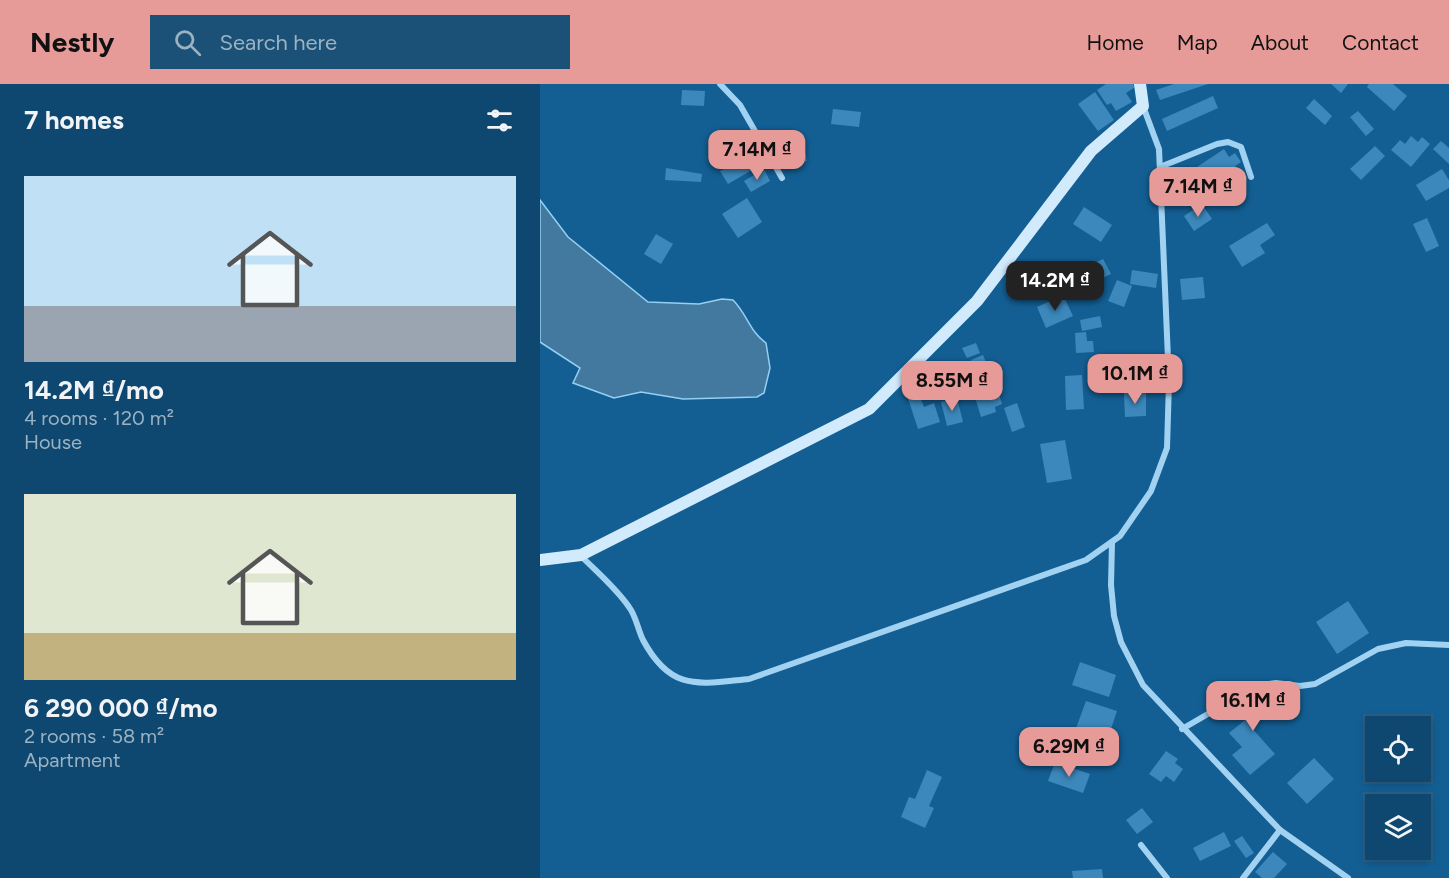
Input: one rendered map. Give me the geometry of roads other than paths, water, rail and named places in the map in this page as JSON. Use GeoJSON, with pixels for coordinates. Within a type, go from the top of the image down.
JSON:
{"type":"FeatureCollection","features":[{"type":"Feature","properties":{"kind":"street"},"geometry":{"type":"LineString","coordinates":[[720,84],[740,105],[782,178]]}},
{"type":"Feature","properties":{"kind":"street"},"geometry":{"type":"LineString","coordinates":[[581,555],[630,608],[653,657],[666,672],[679,681],[696,684],[749,679],[1086,560],[1112,543],[1120,536],[1151,491],[1167,448],[1169,382],[1160,167],[1155,134],[1143,106],[1140,84]]}},
{"type":"Feature","properties":{"kind":"street"},"geometry":{"type":"LineString","coordinates":[[540,560],[581,555],[869,409],[977,301],[1091,152],[1143,106]]}},
{"type":"Feature","properties":{"kind":"street"},"geometry":{"type":"LineString","coordinates":[[1160,167],[1217,144],[1228,142],[1241,147],[1251,177]]}},
{"type":"Feature","properties":{"kind":"street"},"geometry":{"type":"LineString","coordinates":[[1112,543],[1110,585],[1120,642],[1143,685],[1182,729],[1280,830],[1348,878]]}},
{"type":"Feature","properties":{"kind":"street"},"geometry":{"type":"LineString","coordinates":[[1182,729],[1256,686],[1276,683],[1300,686],[1314,684],[1378,649],[1406,642],[1449,645]]}},
{"type":"Feature","properties":{"kind":"street"},"geometry":{"type":"LineString","coordinates":[[1243,878],[1280,830]]}},
{"type":"Feature","properties":{"kind":"street"},"geometry":{"type":"LineString","coordinates":[[1141,845],[1167,878]]}},
{"type":"Feature","properties":{"kind":"water"},"geometry":{"type":"Polygon","coordinates":[[[540,200],[568,237],[648,302],[699,304],[722,299],[733,300],[756,334],[766,343],[770,368],[764,393],[757,397],[683,399],[641,392],[614,398],[573,383],[580,368],[540,342],[540,200]]]}}]}
